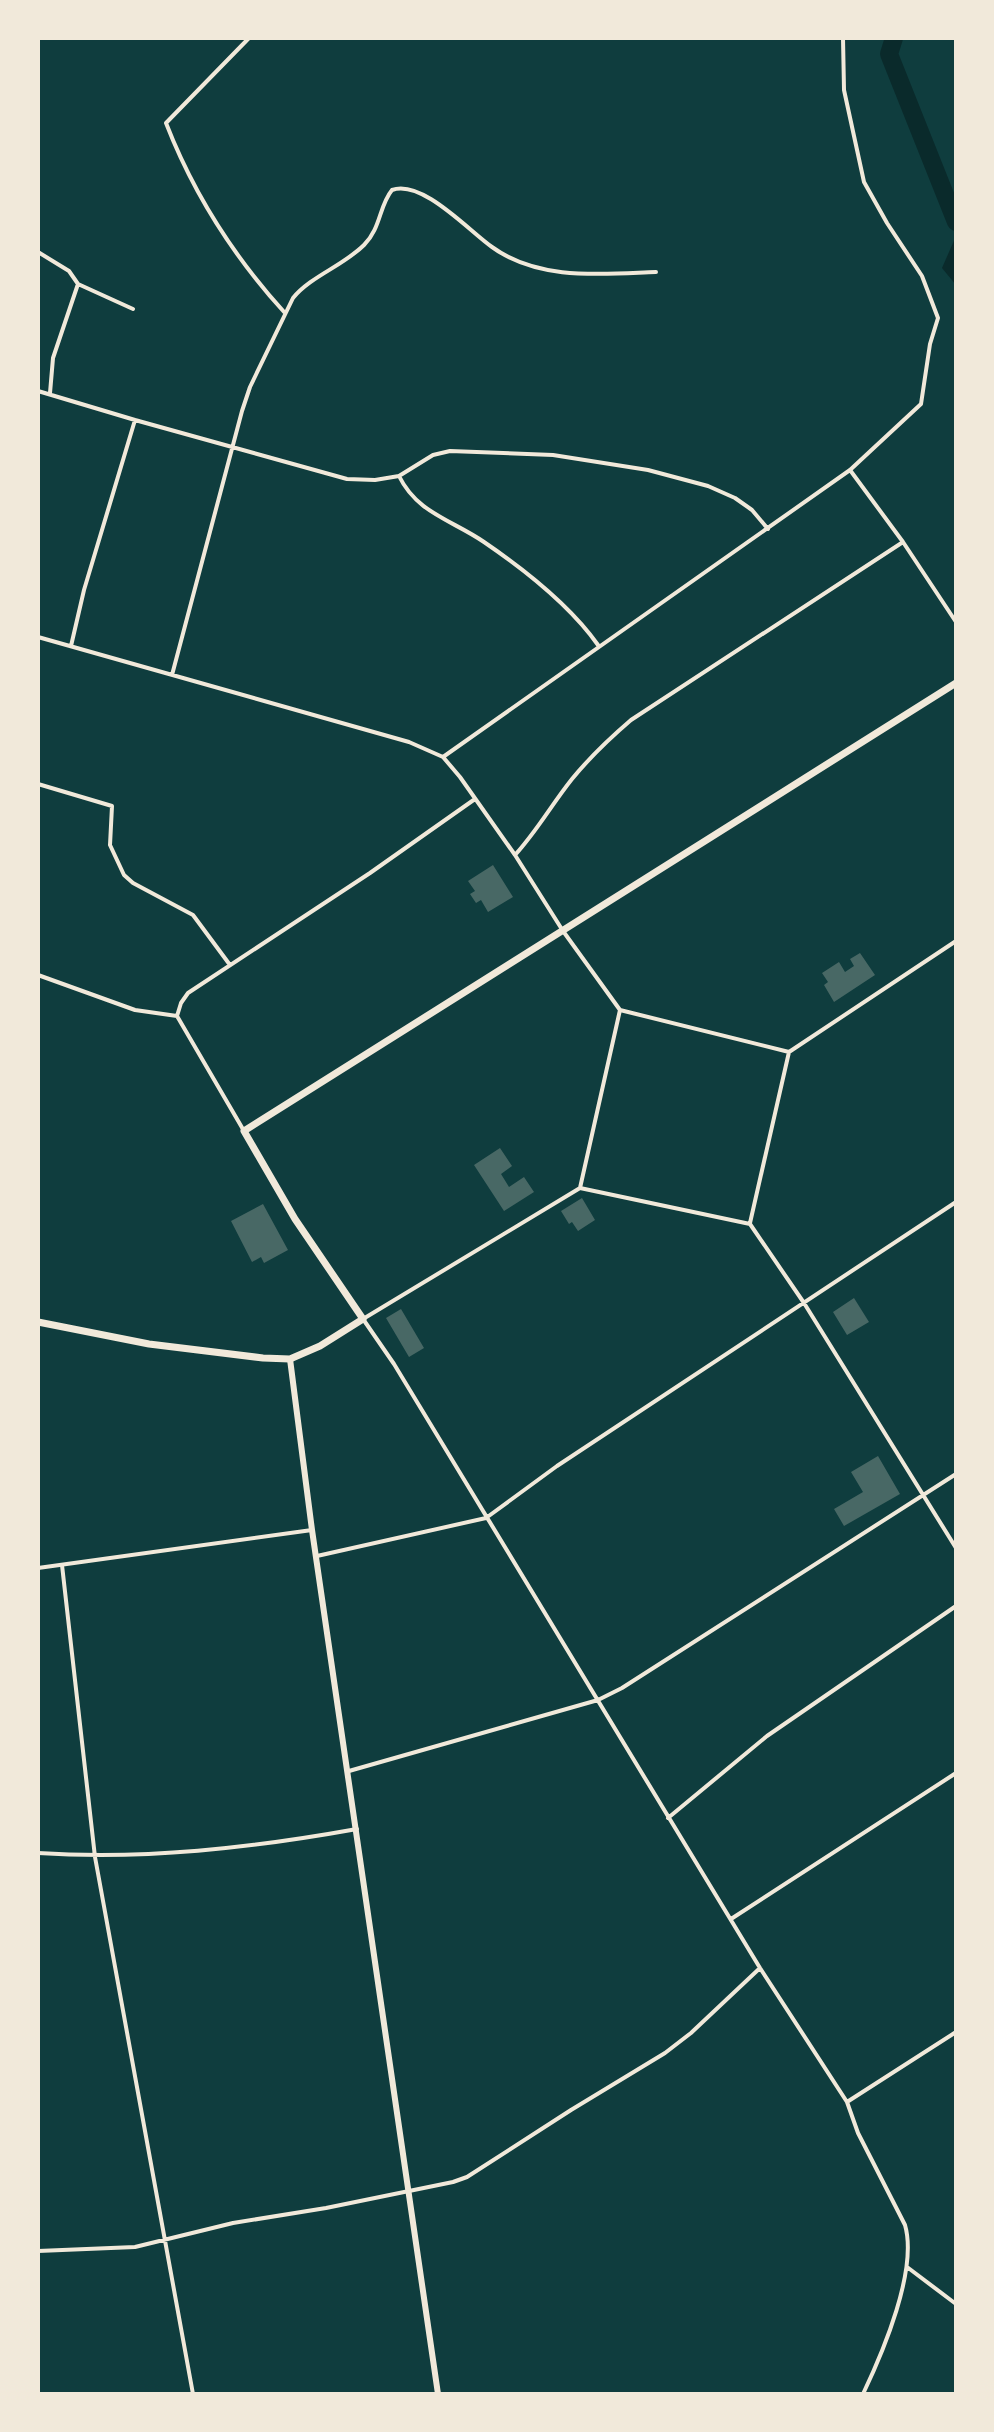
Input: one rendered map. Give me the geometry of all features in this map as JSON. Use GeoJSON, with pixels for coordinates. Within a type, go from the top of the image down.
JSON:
{"type":"FeatureCollection","features":[{"type":"Feature","properties":{"kind":"main road"},"geometry":{"type":"LineString","coordinates":[[38,1322],[149,1344],[290,1359],[320,1346],[363,1319],[295,1219],[244,1131],[956,683]]}},
{"type":"Feature","properties":{"kind":"main road"},"geometry":{"type":"LineString","coordinates":[[290,1359],[312,1530],[438,2394]]}},
{"type":"Feature","properties":{"kind":"street"},"geometry":{"type":"LineString","coordinates":[[249,38],[166,123],[181,162],[214,223],[285,313]]}},
{"type":"Feature","properties":{"kind":"street"},"geometry":{"type":"LineString","coordinates":[[443,757],[850,470],[921,404],[930,344],[938,318],[922,276],[864,182],[844,90],[843,38]]}},
{"type":"Feature","properties":{"kind":"street"},"geometry":{"type":"LineString","coordinates":[[172,675],[250,387],[293,298],[368,242],[381,219],[388,195],[396,188],[420,193],[493,248],[532,266],[579,275],[656,272]]}},
{"type":"Feature","properties":{"kind":"street"},"geometry":{"type":"LineString","coordinates":[[38,252],[69,271],[78,284],[133,309]]}},
{"type":"Feature","properties":{"kind":"street"},"geometry":{"type":"LineString","coordinates":[[50,395],[53,358],[78,284]]}},
{"type":"Feature","properties":{"kind":"street"},"geometry":{"type":"LineString","coordinates":[[38,391],[347,479],[375,480],[399,476],[433,455],[450,451],[553,455],[648,470],[708,486],[744,504],[768,529]]}},
{"type":"Feature","properties":{"kind":"street"},"geometry":{"type":"LineString","coordinates":[[71,646],[84,590],[135,420]]}},
{"type":"Feature","properties":{"kind":"street"},"geometry":{"type":"LineString","coordinates":[[850,470],[956,622]]}},
{"type":"Feature","properties":{"kind":"street"},"geometry":{"type":"LineString","coordinates":[[399,476],[407,492],[417,502],[515,565],[583,624],[598,645]]}},
{"type":"Feature","properties":{"kind":"street"},"geometry":{"type":"LineString","coordinates":[[515,855],[535,834],[573,778],[631,720],[903,542]]}},
{"type":"Feature","properties":{"kind":"street"},"geometry":{"type":"LineString","coordinates":[[38,637],[409,742],[443,757],[515,855],[563,931],[620,1010],[789,1052]]}},
{"type":"Feature","properties":{"kind":"street"},"geometry":{"type":"LineString","coordinates":[[38,784],[112,806],[110,845],[124,875],[133,883],[193,915],[230,965]]}},
{"type":"Feature","properties":{"kind":"street"},"geometry":{"type":"LineString","coordinates":[[244,1131],[177,1016],[181,1003],[188,993],[370,873],[475,799]]}},
{"type":"Feature","properties":{"kind":"street"},"geometry":{"type":"LineString","coordinates":[[750,1224],[789,1052],[956,941]]}},
{"type":"Feature","properties":{"kind":"street"},"geometry":{"type":"LineString","coordinates":[[38,975],[135,1010],[177,1016]]}},
{"type":"Feature","properties":{"kind":"street"},"geometry":{"type":"LineString","coordinates":[[580,1188],[620,1010]]}},
{"type":"Feature","properties":{"kind":"street"},"geometry":{"type":"LineString","coordinates":[[863,2394],[904,2283],[909,2238],[905,2225],[858,2133],[847,2102],[760,1968],[394,1364],[363,1319],[580,1188],[750,1224],[804,1303],[956,1548]]}},
{"type":"Feature","properties":{"kind":"street"},"geometry":{"type":"LineString","coordinates":[[317,1556],[486,1518],[557,1466],[956,1202]]}},
{"type":"Feature","properties":{"kind":"street"},"geometry":{"type":"LineString","coordinates":[[349,1771],[598,1700],[622,1688],[956,1474]]}},
{"type":"Feature","properties":{"kind":"street"},"geometry":{"type":"LineString","coordinates":[[38,1568],[312,1530]]}},
{"type":"Feature","properties":{"kind":"street"},"geometry":{"type":"LineString","coordinates":[[62,1565],[95,1857],[193,2394]]}},
{"type":"Feature","properties":{"kind":"street"},"geometry":{"type":"LineString","coordinates":[[668,1818],[767,1736],[956,1606]]}},
{"type":"Feature","properties":{"kind":"street"},"geometry":{"type":"LineString","coordinates":[[731,1919],[956,1773]]}},
{"type":"Feature","properties":{"kind":"street"},"geometry":{"type":"LineString","coordinates":[[38,1853],[95,1857],[142,1855],[271,1844],[357,1829]]}},
{"type":"Feature","properties":{"kind":"street"},"geometry":{"type":"LineString","coordinates":[[38,2251],[135,2247],[233,2223],[326,2208],[467,2177],[665,2053],[691,2033],[760,1968]]}},
{"type":"Feature","properties":{"kind":"street"},"geometry":{"type":"LineString","coordinates":[[847,2102],[956,2032]]}},
{"type":"Feature","properties":{"kind":"street"},"geometry":{"type":"LineString","coordinates":[[907,2267],[956,2304]]}},
{"type":"Feature","properties":{"kind":"water"},"geometry":{"type":"Polygon","coordinates":[[[956,236],[956,285],[942,268],[956,236]]]}},
{"type":"Feature","properties":{"kind":"building"},"geometry":{"type":"Polygon","coordinates":[[[493,865],[513,897],[488,912],[481,900],[476,903],[470,894],[475,891],[468,881],[493,865]]]}},
{"type":"Feature","properties":{"kind":"building"},"geometry":{"type":"Polygon","coordinates":[[[860,953],[875,975],[834,1002],[824,985],[828,982],[822,973],[839,962],[845,972],[854,966],[850,959],[860,953]]]}},
{"type":"Feature","properties":{"kind":"building"},"geometry":{"type":"Polygon","coordinates":[[[500,1148],[512,1166],[501,1174],[509,1187],[524,1177],[534,1192],[504,1211],[474,1165],[500,1148]]]}},
{"type":"Feature","properties":{"kind":"building"},"geometry":{"type":"Polygon","coordinates":[[[582,1198],[595,1220],[578,1231],[561,1211],[582,1198]]]}},
{"type":"Feature","properties":{"kind":"building"},"geometry":{"type":"Polygon","coordinates":[[[263,1204],[288,1250],[264,1263],[261,1257],[252,1262],[231,1221],[263,1204]]]}},
{"type":"Feature","properties":{"kind":"building"},"geometry":{"type":"Polygon","coordinates":[[[854,1298],[869,1322],[847,1335],[833,1312],[854,1298]]]}},
{"type":"Feature","properties":{"kind":"building"},"geometry":{"type":"Polygon","coordinates":[[[401,1309],[424,1348],[409,1357],[386,1318],[401,1309]]]}},
{"type":"Feature","properties":{"kind":"building"},"geometry":{"type":"Polygon","coordinates":[[[878,1456],[900,1494],[844,1526],[834,1509],[863,1492],[851,1472],[878,1456]]]}},
{"type":"Feature","properties":{"kind":"waterway"},"geometry":{"type":"LineString","coordinates":[[894,38],[889,54],[956,222]]}}]}
